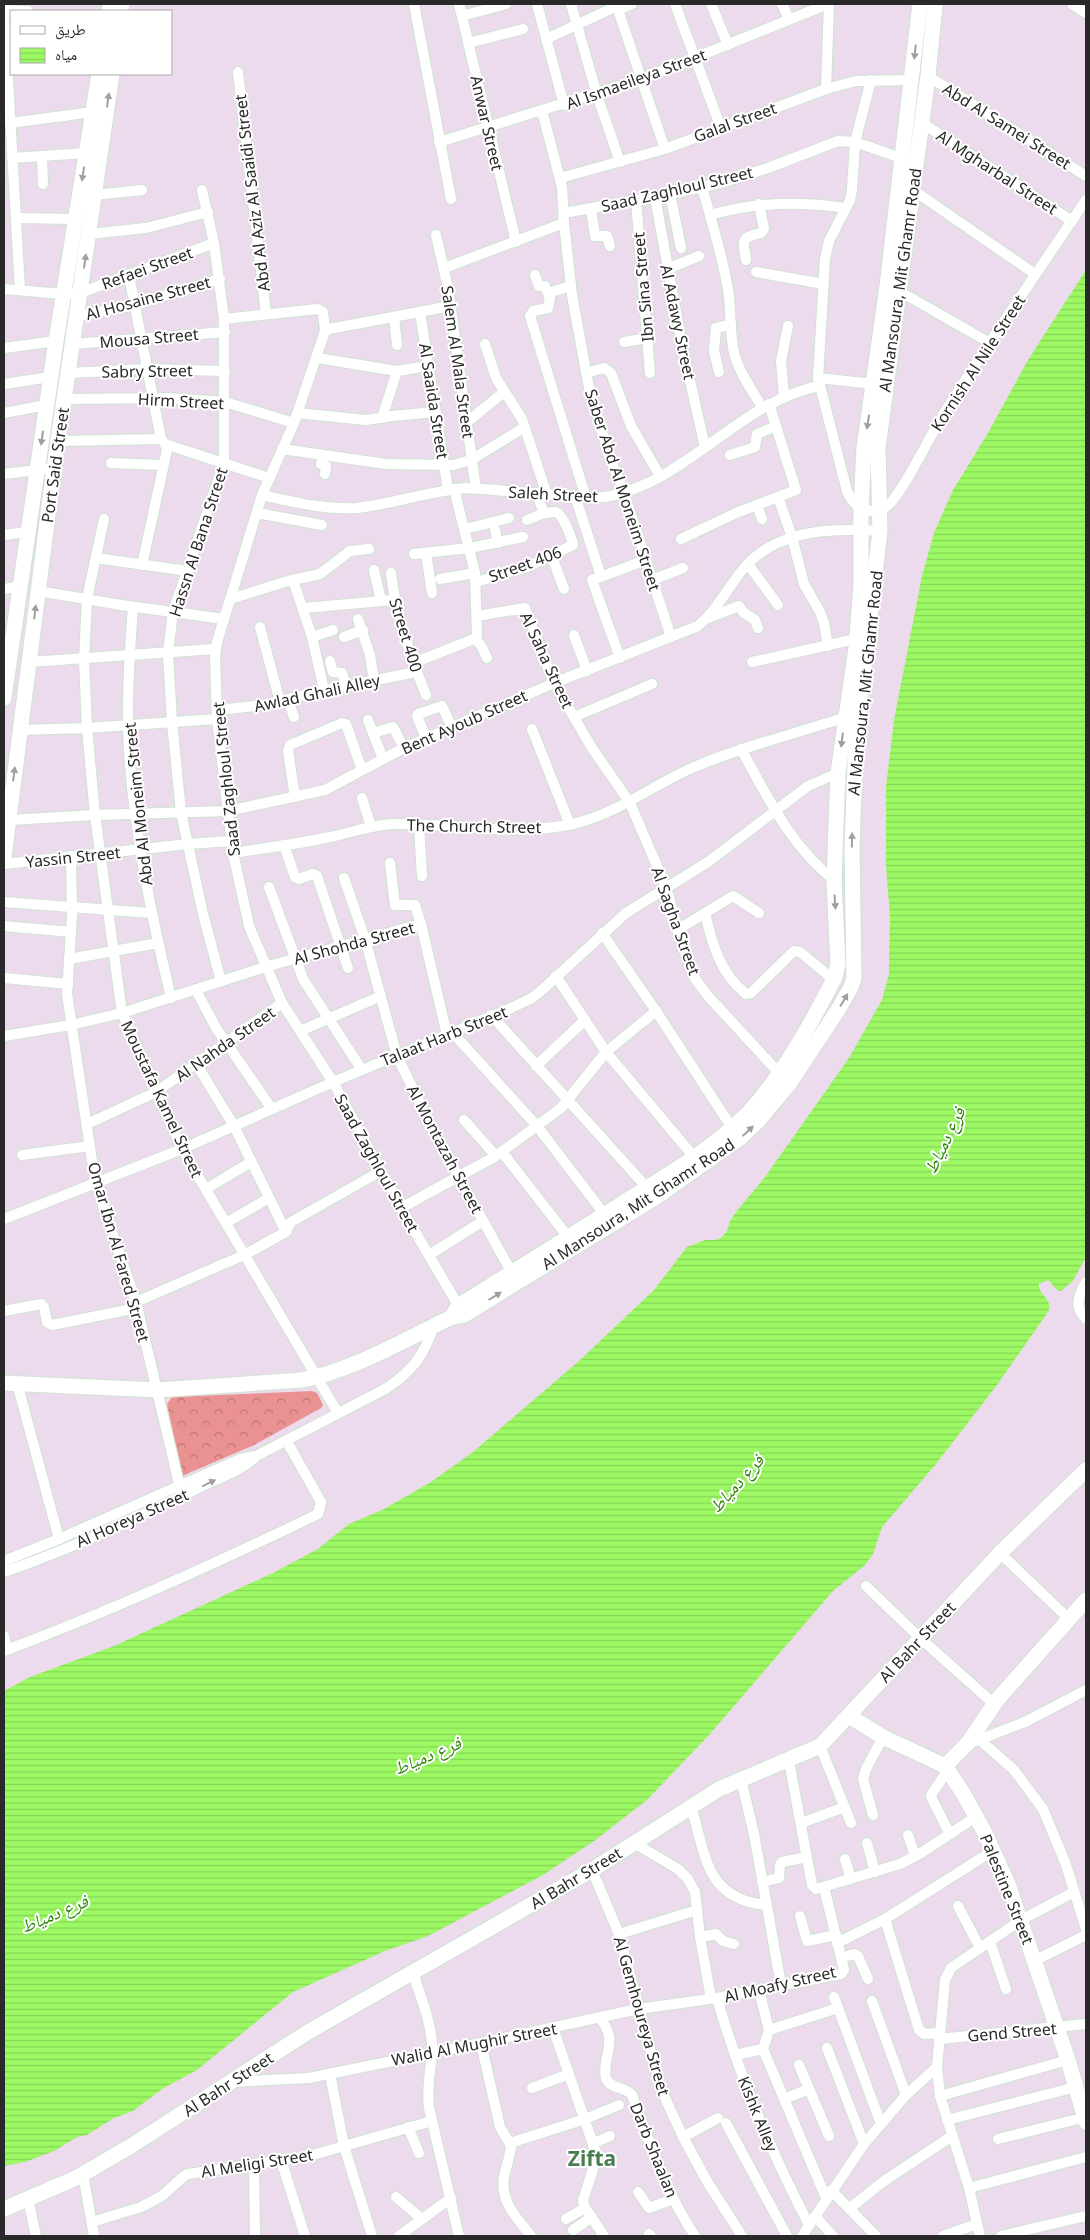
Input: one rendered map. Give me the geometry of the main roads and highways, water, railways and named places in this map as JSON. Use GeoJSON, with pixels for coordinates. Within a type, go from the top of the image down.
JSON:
{"type":"FeatureCollection","features":[{"type":"Feature","properties":{"kind":"water","name":"فرع دمياط"},"geometry":{"type":"Polygon","coordinates":[[[1086,270],[1086,1257],[1073,1281],[1061,1291],[1057,1290],[1048,1280],[1039,1284],[1041,1292],[1049,1304],[1048,1312],[997,1385],[936,1464],[882,1527],[873,1554],[865,1565],[833,1591],[709,1735],[647,1800],[594,1841],[543,1875],[428,1936],[385,1951],[293,1992],[197,2070],[162,2089],[133,2111],[114,2118],[87,2135],[77,2137],[54,2151],[25,2162],[4,2166],[4,1691],[30,1677],[114,1646],[273,1573],[318,1549],[349,1524],[384,1509],[431,1482],[473,1452],[579,1361],[654,1290],[687,1247],[705,1240],[721,1238],[727,1231],[730,1221],[736,1212],[765,1177],[849,1058],[882,1000],[889,974],[890,915],[886,866],[886,787],[894,720],[922,576],[934,533],[953,490],[988,433],[1028,360],[1086,270]]]}},
{"type":"Feature","properties":{"kind":"district","name":"Zifta"},"geometry":{"type":"Point","coordinates":[592,2158]}}]}
